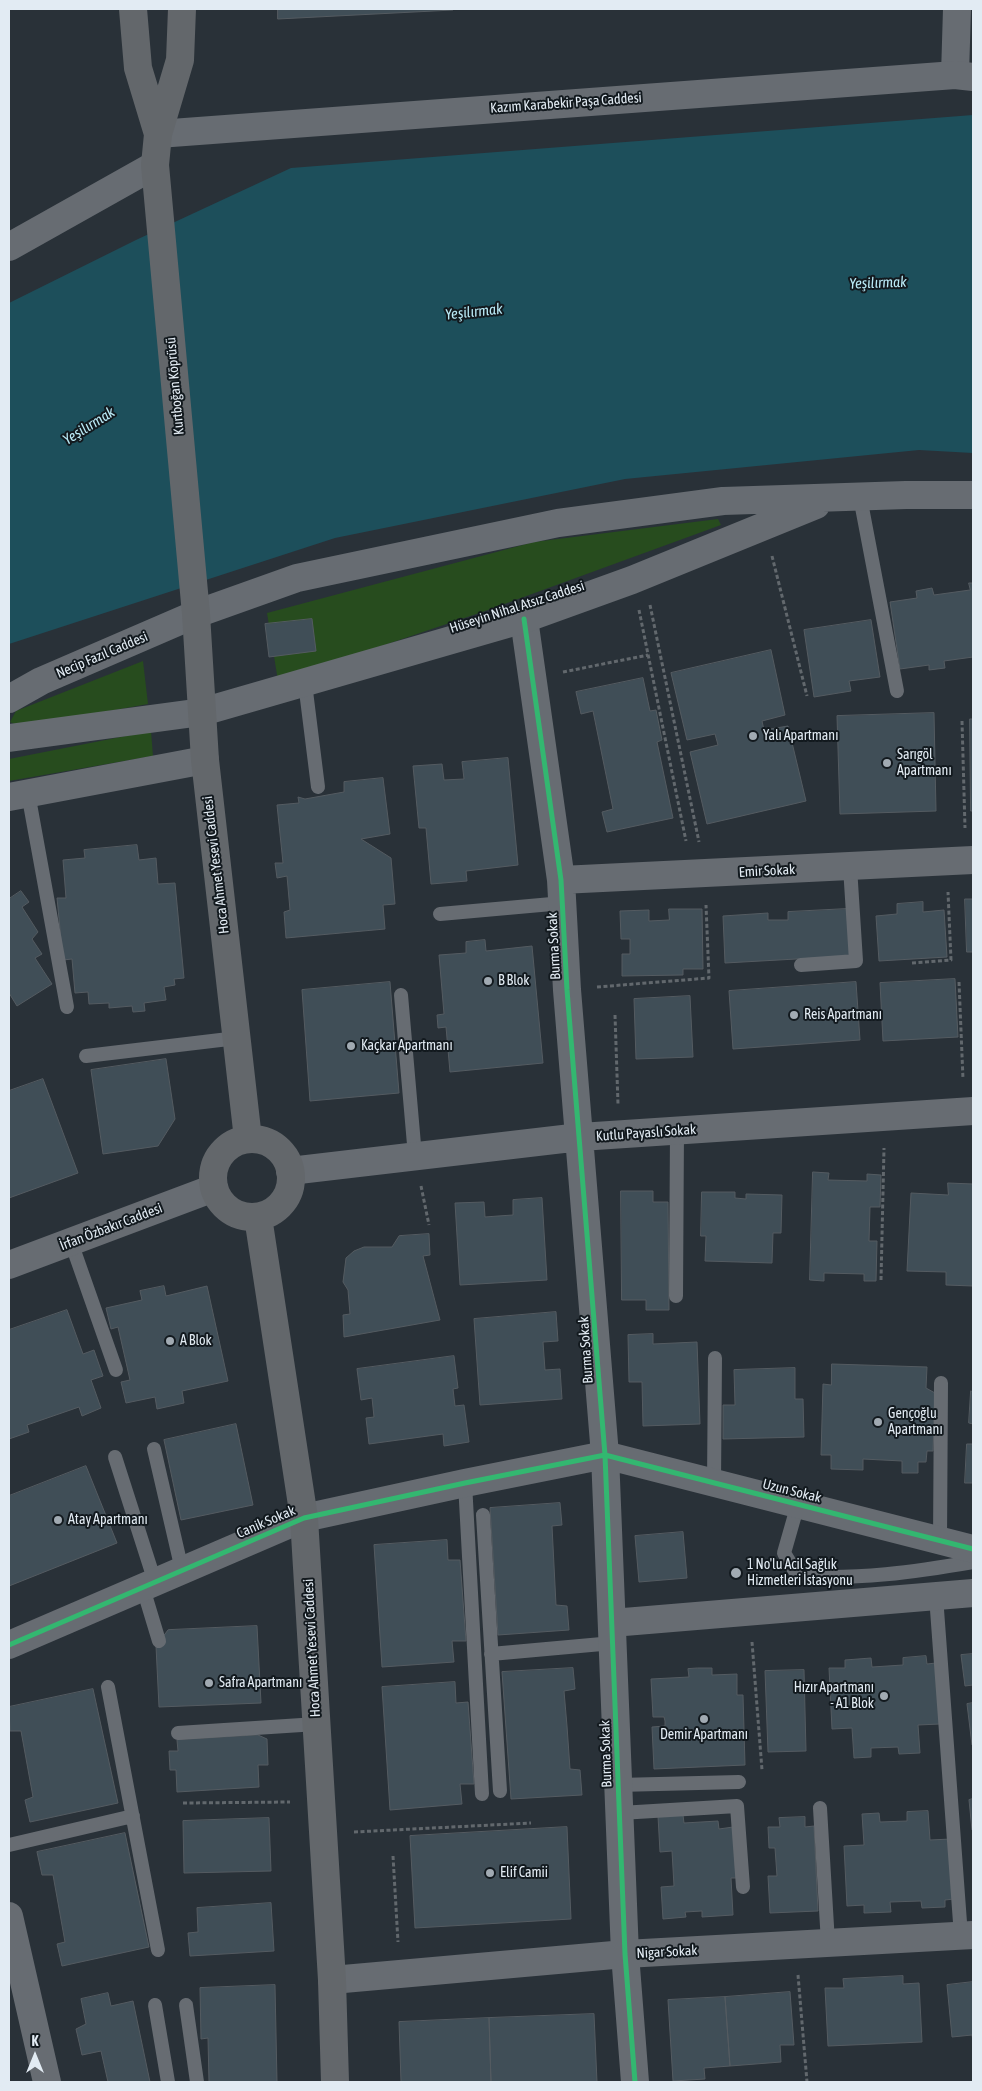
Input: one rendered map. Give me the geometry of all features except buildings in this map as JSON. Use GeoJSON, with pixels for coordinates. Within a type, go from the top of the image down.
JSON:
{"type":"FeatureCollection","features":[{"type":"Feature","properties":{"kind":"main road"},"geometry":{"type":"LineString","coordinates":[[134,9],[138,68],[158,134]]}},
{"type":"Feature","properties":{"kind":"main road"},"geometry":{"type":"LineString","coordinates":[[156,174],[158,134],[180,60],[182,9]]}},
{"type":"Feature","properties":{"kind":"main road","name":"Kurtboğan Köprüsü"},"geometry":{"type":"LineString","coordinates":[[156,174],[195,602]]}},
{"type":"Feature","properties":{"kind":"main road","name":"Hoca Ahmet Yesevi Caddesi"},"geometry":{"type":"LineString","coordinates":[[195,602],[205,760],[248,1139]]}},
{"type":"Feature","properties":{"kind":"main road"},"geometry":{"type":"LineString","coordinates":[[248,1139],[270,1143],[286,1160],[290,1170],[291,1183],[287,1195],[280,1206],[270,1213],[258,1217],[235,1214],[218,1199],[212,1175],[216,1162],[224,1151],[234,1143],[248,1139]]}},
{"type":"Feature","properties":{"kind":"main road","name":"Hoca Ahmet Yesevi Caddesi"},"geometry":{"type":"LineString","coordinates":[[258,1217],[304,1518],[332,1980],[335,2082]]}},
{"type":"Feature","properties":{"kind":"street"},"geometry":{"type":"LineString","coordinates":[[957,9],[964,76]]}},
{"type":"Feature","properties":{"kind":"street","name":"Kazım Karabekir Paşa Caddesi"},"geometry":{"type":"LineString","coordinates":[[158,134],[964,76]]}},
{"type":"Feature","properties":{"kind":"street"},"geometry":{"type":"LineString","coordinates":[[9,247],[156,174]]}},
{"type":"Feature","properties":{"kind":"street","name":"Hüseyin Nihal Atsız Caddesi"},"geometry":{"type":"LineString","coordinates":[[195,602],[297,578],[558,523],[722,501],[973,495]]}},
{"type":"Feature","properties":{"kind":"street","name":"Hüseyin Nihal Atsız Caddesi"},"geometry":{"type":"LineString","coordinates":[[202,712],[524,619],[638,578],[832,499]]}},
{"type":"Feature","properties":{"kind":"street","name":"Necip Fazıl Caddesi"},"geometry":{"type":"LineString","coordinates":[[9,699],[195,602]]}},
{"type":"Feature","properties":{"kind":"street","name":"Burma Sokak"},"geometry":{"type":"LineString","coordinates":[[524,619],[562,892],[605,1455],[625,1954],[634,2082]]}},
{"type":"Feature","properties":{"kind":"street"},"geometry":{"type":"LineString","coordinates":[[9,738],[202,712]]}},
{"type":"Feature","properties":{"kind":"street"},"geometry":{"type":"LineString","coordinates":[[19,795],[205,760]]}},
{"type":"Feature","properties":{"kind":"street","name":"Emir Sokak"},"geometry":{"type":"LineString","coordinates":[[562,892],[698,874],[962,861]]}},
{"type":"Feature","properties":{"kind":"street","name":"Kutlu Payaslı Sokak"},"geometry":{"type":"LineString","coordinates":[[290,1170],[580,1137],[969,1111]]}},
{"type":"Feature","properties":{"kind":"street","name":"İrfan Özbakır Caddesi"},"geometry":{"type":"LineString","coordinates":[[9,1265],[214,1188]]}},
{"type":"Feature","properties":{"kind":"street","name":"Canik Sokak"},"geometry":{"type":"LineString","coordinates":[[9,1645],[304,1518],[465,1482],[605,1455]]}},
{"type":"Feature","properties":{"kind":"street","name":"Uzun Sokak"},"geometry":{"type":"LineString","coordinates":[[605,1455],[973,1549]]}},
{"type":"Feature","properties":{"kind":"street"},"geometry":{"type":"LineString","coordinates":[[612,1633],[750,1611],[973,1593]]}},
{"type":"Feature","properties":{"kind":"street"},"geometry":{"type":"LineString","coordinates":[[9,1916],[47,2082]]}},
{"type":"Feature","properties":{"kind":"street","name":"Nigar Sokak"},"geometry":{"type":"LineString","coordinates":[[332,1980],[625,1954],[967,1936]]}},
{"type":"Feature","properties":{"kind":"lane"},"geometry":{"type":"LineString","coordinates":[[860,497],[897,691]]}},
{"type":"Feature","properties":{"kind":"lane"},"geometry":{"type":"LineString","coordinates":[[305,683],[318,787]]}},
{"type":"Feature","properties":{"kind":"lane"},"geometry":{"type":"LineString","coordinates":[[19,795],[67,1007]]}},
{"type":"Feature","properties":{"kind":"lane"},"geometry":{"type":"LineString","coordinates":[[801,965],[856,961],[850,867]]}},
{"type":"Feature","properties":{"kind":"lane"},"geometry":{"type":"LineString","coordinates":[[440,914],[562,892]]}},
{"type":"Feature","properties":{"kind":"lane"},"geometry":{"type":"LineString","coordinates":[[401,995],[415,1156]]}},
{"type":"Feature","properties":{"kind":"lane"},"geometry":{"type":"LineString","coordinates":[[86,1056],[237,1038]]}},
{"type":"Feature","properties":{"kind":"lane"},"geometry":{"type":"LineString","coordinates":[[676,1296],[677,1131]]}},
{"type":"Feature","properties":{"kind":"lane"},"geometry":{"type":"LineString","coordinates":[[71,1242],[116,1370]]}},
{"type":"Feature","properties":{"kind":"lane"},"geometry":{"type":"LineString","coordinates":[[714,1483],[715,1358]]}},
{"type":"Feature","properties":{"kind":"lane"},"geometry":{"type":"LineString","coordinates":[[940,1541],[941,1383]]}},
{"type":"Feature","properties":{"kind":"lane"},"geometry":{"type":"LineString","coordinates":[[154,1449],[182,1570]]}},
{"type":"Feature","properties":{"kind":"lane"},"geometry":{"type":"LineString","coordinates":[[115,1457],[149,1585],[159,1641]]}},
{"type":"Feature","properties":{"kind":"lane"},"geometry":{"type":"LineString","coordinates":[[465,1482],[482,1794]]}},
{"type":"Feature","properties":{"kind":"lane"},"geometry":{"type":"LineString","coordinates":[[798,1504],[784,1553],[798,1576],[835,1578],[895,1573],[973,1562]]}},
{"type":"Feature","properties":{"kind":"lane"},"geometry":{"type":"LineString","coordinates":[[483,1515],[500,1791]]}},
{"type":"Feature","properties":{"kind":"lane"},"geometry":{"type":"LineString","coordinates":[[936,1596],[967,1936]]}},
{"type":"Feature","properties":{"kind":"lane"},"geometry":{"type":"LineString","coordinates":[[492,1654],[612,1633]]}},
{"type":"Feature","properties":{"kind":"lane"},"geometry":{"type":"LineString","coordinates":[[108,1687],[158,1950]]}},
{"type":"Feature","properties":{"kind":"lane"},"geometry":{"type":"LineString","coordinates":[[178,1733],[317,1724]]}},
{"type":"Feature","properties":{"kind":"lane"},"geometry":{"type":"LineString","coordinates":[[618,1785],[739,1782]]}},
{"type":"Feature","properties":{"kind":"lane"},"geometry":{"type":"LineString","coordinates":[[620,1813],[738,1806],[743,1887]]}},
{"type":"Feature","properties":{"kind":"lane"},"geometry":{"type":"LineString","coordinates":[[820,1808],[828,1943]]}},
{"type":"Feature","properties":{"kind":"lane"},"geometry":{"type":"LineString","coordinates":[[9,1845],[133,1816]]}},
{"type":"Feature","properties":{"kind":"lane"},"geometry":{"type":"LineString","coordinates":[[155,2005],[168,2082]]}},
{"type":"Feature","properties":{"kind":"lane"},"geometry":{"type":"LineString","coordinates":[[186,2005],[197,2082]]}},
{"type":"Feature","properties":{"kind":"path"},"geometry":{"type":"LineString","coordinates":[[765,526],[807,696]]}},
{"type":"Feature","properties":{"kind":"path"},"geometry":{"type":"LineString","coordinates":[[638,578],[648,655],[698,874]]}},
{"type":"Feature","properties":{"kind":"path"},"geometry":{"type":"LineString","coordinates":[[568,990],[709,978],[698,874],[638,578]]}},
{"type":"Feature","properties":{"kind":"path"},"geometry":{"type":"LineString","coordinates":[[533,677],[648,655]]}},
{"type":"Feature","properties":{"kind":"path"},"geometry":{"type":"LineString","coordinates":[[912,963],[951,960],[962,861],[962,721]]}},
{"type":"Feature","properties":{"kind":"path"},"geometry":{"type":"LineString","coordinates":[[959,982],[969,1111]]}},
{"type":"Feature","properties":{"kind":"path"},"geometry":{"type":"LineString","coordinates":[[615,1015],[619,1135]]}},
{"type":"Feature","properties":{"kind":"path"},"geometry":{"type":"LineString","coordinates":[[881,1280],[885,1117]]}},
{"type":"Feature","properties":{"kind":"path"},"geometry":{"type":"LineString","coordinates":[[415,1156],[429,1225]]}},
{"type":"Feature","properties":{"kind":"path"},"geometry":{"type":"LineString","coordinates":[[750,1611],[762,1773]]}},
{"type":"Feature","properties":{"kind":"path"},"geometry":{"type":"LineString","coordinates":[[183,1803],[321,1802]]}},
{"type":"Feature","properties":{"kind":"path"},"geometry":{"type":"LineString","coordinates":[[370,1831],[531,1823]]}},
{"type":"Feature","properties":{"kind":"path"},"geometry":{"type":"LineString","coordinates":[[394,1856],[400,1974]]}},
{"type":"Feature","properties":{"kind":"path"},"geometry":{"type":"LineString","coordinates":[[796,1944],[807,2082]]}},
{"type":"Feature","properties":{"kind":"green space"},"geometry":{"type":"Polygon","coordinates":[[[718,519],[721,525],[488,610],[278,681],[267,613],[534,542],[718,519]]]}},
{"type":"Feature","properties":{"kind":"green space"},"geometry":{"type":"Polygon","coordinates":[[[143,661],[148,704],[21,727],[10,722],[16,711],[143,661]]]}},
{"type":"Feature","properties":{"kind":"green space"},"geometry":{"type":"Polygon","coordinates":[[[151,731],[153,756],[9,781],[9,759],[151,731]]]}},
{"type":"Feature","properties":{"kind":"water","name":"Yeşilırmak"},"geometry":{"type":"Polygon","coordinates":[[[973,115],[973,453],[919,450],[625,479],[335,538],[9,644],[9,303],[136,240],[291,168],[973,115]]]}},
{"type":"Feature","properties":{"kind":"cycle path"},"geometry":{"type":"LineString","coordinates":[[524,619],[561,880],[567,990],[605,1455],[625,1954],[635,2082]]}},
{"type":"Feature","properties":{"kind":"cycle path"},"geometry":{"type":"LineString","coordinates":[[9,1645],[304,1518],[605,1455],[973,1549]]}},
{"type":"Feature","properties":{"kind":"place","name":"Yalı Apartmanı"},"geometry":{"type":"Point","coordinates":[753,736]}},
{"type":"Feature","properties":{"kind":"place","name":"Sarıgöl Apartmanı"},"geometry":{"type":"Point","coordinates":[887,763]}},
{"type":"Feature","properties":{"kind":"place","name":"B Blok"},"geometry":{"type":"Point","coordinates":[488,981]}},
{"type":"Feature","properties":{"kind":"place","name":"Reis Apartmanı"},"geometry":{"type":"Point","coordinates":[794,1015]}},
{"type":"Feature","properties":{"kind":"place","name":"Kaçkar Apartmanı"},"geometry":{"type":"Point","coordinates":[351,1046]}},
{"type":"Feature","properties":{"kind":"place","name":"A Blok"},"geometry":{"type":"Point","coordinates":[170,1341]}},
{"type":"Feature","properties":{"kind":"place","name":"Gençoğlu Apartmanı"},"geometry":{"type":"Point","coordinates":[878,1422]}},
{"type":"Feature","properties":{"kind":"place","name":"Atay Apartmanı"},"geometry":{"type":"Point","coordinates":[58,1520]}},
{"type":"Feature","properties":{"kind":"place","name":"1 No'lu Acil Sağlık Hizmetleri İstasyonu"},"geometry":{"type":"Point","coordinates":[736,1573]}},
{"type":"Feature","properties":{"kind":"place","name":"Safra Apartmanı"},"geometry":{"type":"Point","coordinates":[209,1683]}},
{"type":"Feature","properties":{"kind":"place","name":"Hızır Apartmanı - A1 Blok"},"geometry":{"type":"Point","coordinates":[884,1696]}},
{"type":"Feature","properties":{"kind":"place","name":"Demir Apartmanı"},"geometry":{"type":"Point","coordinates":[704,1719]}},
{"type":"Feature","properties":{"kind":"place","name":"Elif Camii"},"geometry":{"type":"Point","coordinates":[490,1873]}}]}
